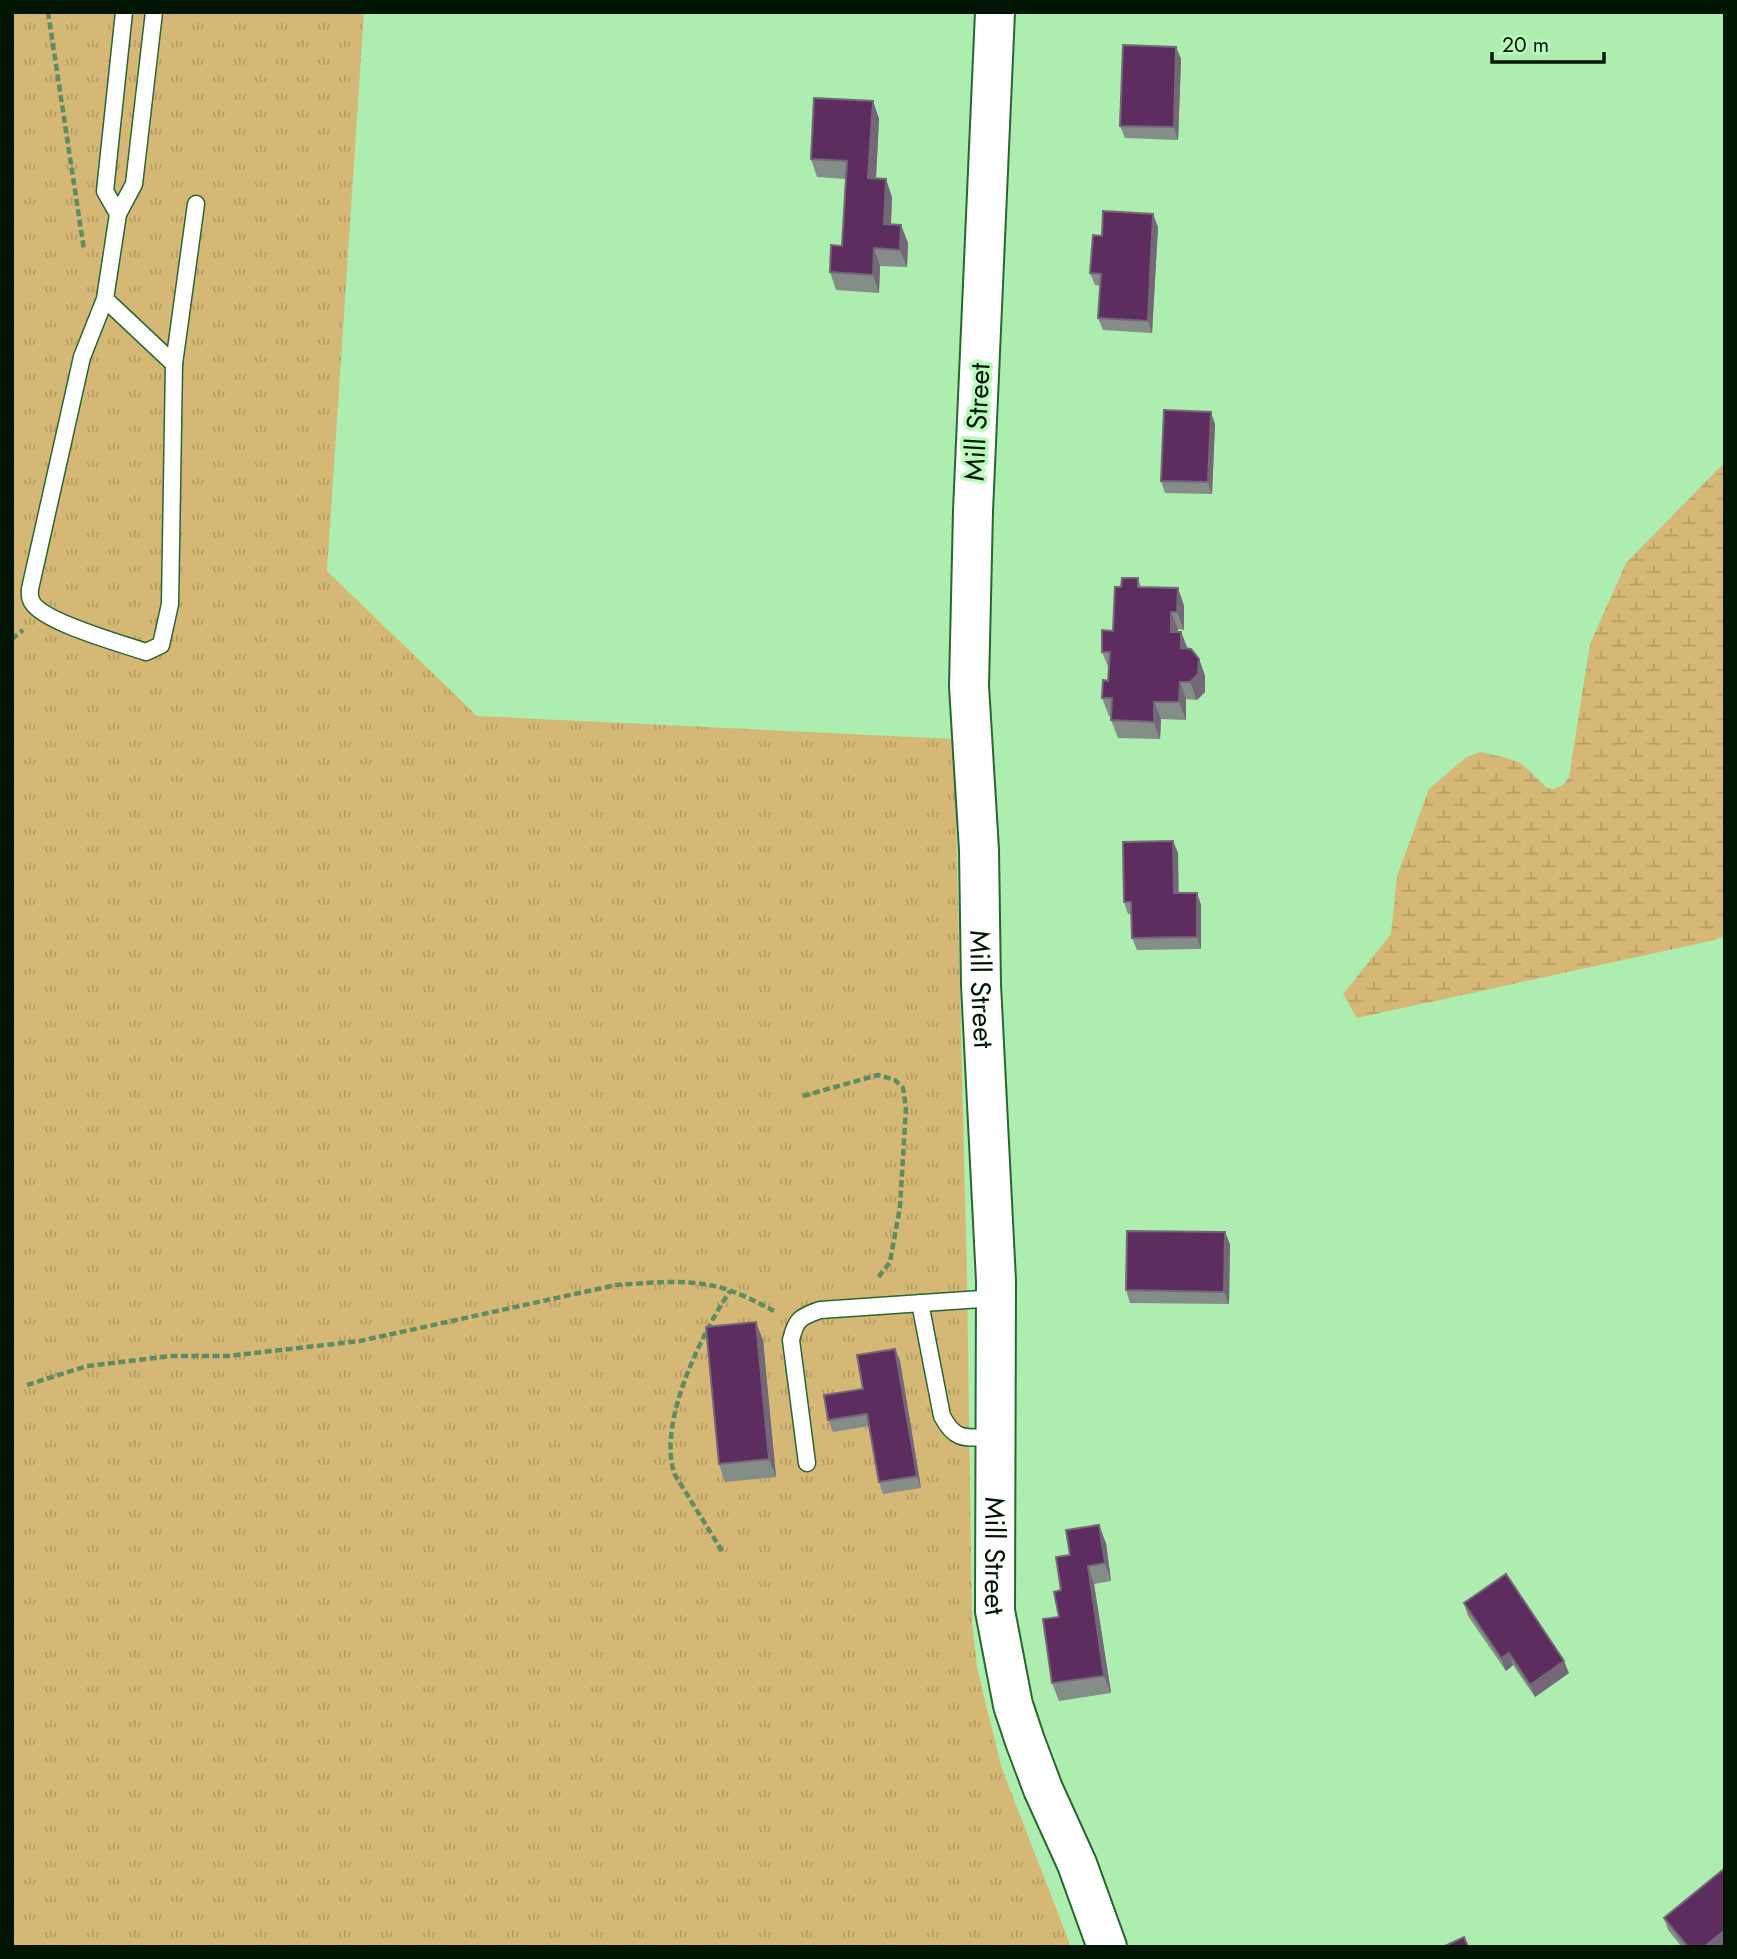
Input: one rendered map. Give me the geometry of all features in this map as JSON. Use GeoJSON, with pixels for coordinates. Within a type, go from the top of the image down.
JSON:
{"type":"FeatureCollection","features":[{"type":"Feature","properties":{"kind":"street","name":"Mill Street"},"geometry":{"type":"LineString","coordinates":[[995,12],[973,511],[969,686],[979,850],[981,985],[996,1298],[995,1611],[1005,1671],[1025,1741],[1082,1875],[1107,1947]]}},
{"type":"Feature","properties":{"kind":"lane"},"geometry":{"type":"LineString","coordinates":[[118,214],[105,191],[124,12]]}},
{"type":"Feature","properties":{"kind":"lane"},"geometry":{"type":"LineString","coordinates":[[154,12],[134,184],[118,214],[105,299],[82,356],[30,589],[31,600],[39,611],[70,626],[146,652],[161,645],[170,604],[174,364],[196,204]]}},
{"type":"Feature","properties":{"kind":"lane"},"geometry":{"type":"LineString","coordinates":[[105,299],[174,364]]}},
{"type":"Feature","properties":{"kind":"lane"},"geometry":{"type":"LineString","coordinates":[[807,1463],[791,1340],[795,1324],[802,1316],[820,1310],[996,1298]]}},
{"type":"Feature","properties":{"kind":"lane"},"geometry":{"type":"LineString","coordinates":[[920,1303],[942,1416],[950,1430],[959,1436],[995,1437]]}},
{"type":"Feature","properties":{"kind":"path"},"geometry":{"type":"LineString","coordinates":[[48,12],[85,258],[105,299]]}},
{"type":"Feature","properties":{"kind":"path"},"geometry":{"type":"LineString","coordinates":[[803,1096],[878,1075],[895,1080],[903,1088],[906,1107],[900,1207],[890,1262],[849,1308]]}},
{"type":"Feature","properties":{"kind":"path"},"geometry":{"type":"LineString","coordinates":[[27,1385],[87,1366],[171,1356],[228,1356],[360,1341],[616,1285],[688,1283],[713,1286],[772,1310],[795,1324]]}},
{"type":"Feature","properties":{"kind":"path"},"geometry":{"type":"LineString","coordinates":[[722,1550],[675,1475],[671,1463],[671,1441],[674,1419],[690,1367],[712,1318],[730,1291]]}},
{"type":"Feature","properties":{"kind":"green space"},"geometry":{"type":"Polygon","coordinates":[[[12,12],[364,12],[327,571],[477,716],[954,739],[972,1622],[977,1667],[1001,1766],[1071,1947],[12,1947],[12,12]]]}},
{"type":"Feature","properties":{"kind":"green space"},"geometry":{"type":"Polygon","coordinates":[[[1725,462],[1725,935],[1715,940],[1357,1018],[1343,994],[1391,934],[1397,876],[1429,789],[1465,758],[1480,752],[1521,763],[1547,788],[1554,789],[1563,785],[1569,777],[1590,644],[1626,563],[1725,462]]]}},
{"type":"Feature","properties":{"kind":"building"},"geometry":{"type":"Polygon","coordinates":[[[1123,45],[1176,47],[1174,127],[1120,126],[1123,45]]]}},
{"type":"Feature","properties":{"kind":"building"},"geometry":{"type":"Polygon","coordinates":[[[814,98],[873,101],[868,178],[886,179],[884,224],[901,225],[900,250],[874,248],[873,275],[830,272],[831,245],[842,246],[847,161],[811,159],[814,98]]]}},
{"type":"Feature","properties":{"kind":"building"},"geometry":{"type":"Polygon","coordinates":[[[1103,211],[1153,214],[1148,321],[1098,318],[1101,274],[1090,273],[1093,235],[1102,236],[1103,211]]]}},
{"type":"Feature","properties":{"kind":"building"},"geometry":{"type":"Polygon","coordinates":[[[1164,410],[1211,412],[1208,482],[1161,481],[1164,410]]]}},
{"type":"Feature","properties":{"kind":"building"},"geometry":{"type":"Polygon","coordinates":[[[1122,578],[1138,578],[1138,587],[1178,588],[1177,612],[1171,612],[1171,632],[1181,632],[1181,648],[1191,649],[1199,659],[1198,674],[1190,682],[1180,682],[1179,702],[1154,702],[1154,722],[1111,720],[1112,698],[1102,698],[1103,680],[1108,681],[1110,652],[1102,652],[1102,630],[1113,631],[1115,587],[1121,587],[1122,578]]]}},
{"type":"Feature","properties":{"kind":"building"},"geometry":{"type":"Polygon","coordinates":[[[1173,841],[1174,893],[1197,893],[1197,937],[1132,938],[1131,902],[1124,902],[1123,842],[1173,841]]]}},
{"type":"Feature","properties":{"kind":"building"},"geometry":{"type":"Polygon","coordinates":[[[1127,1231],[1225,1232],[1224,1292],[1126,1290],[1127,1231]]]}},
{"type":"Feature","properties":{"kind":"building"},"geometry":{"type":"Polygon","coordinates":[[[756,1322],[769,1459],[719,1464],[706,1327],[756,1322]]]}},
{"type":"Feature","properties":{"kind":"building"},"geometry":{"type":"Polygon","coordinates":[[[895,1349],[917,1476],[879,1482],[867,1414],[828,1420],[824,1395],[863,1389],[857,1355],[895,1349]]]}},
{"type":"Feature","properties":{"kind":"building"},"geometry":{"type":"Polygon","coordinates":[[[1099,1525],[1105,1563],[1088,1566],[1104,1676],[1052,1683],[1043,1619],[1059,1617],[1054,1592],[1061,1590],[1056,1557],[1070,1555],[1066,1530],[1099,1525]]]}},
{"type":"Feature","properties":{"kind":"building"},"geometry":{"type":"Polygon","coordinates":[[[1506,1574],[1564,1661],[1530,1685],[1509,1653],[1501,1658],[1464,1603],[1506,1574]]]}},
{"type":"Feature","properties":{"kind":"building"},"geometry":{"type":"Polygon","coordinates":[[[1725,1868],[1725,1930],[1704,1947],[1688,1947],[1664,1918],[1725,1868]]]}},
{"type":"Feature","properties":{"kind":"building"},"geometry":{"type":"Polygon","coordinates":[[[1464,1937],[1468,1947],[1443,1947],[1464,1937]]]}}]}
